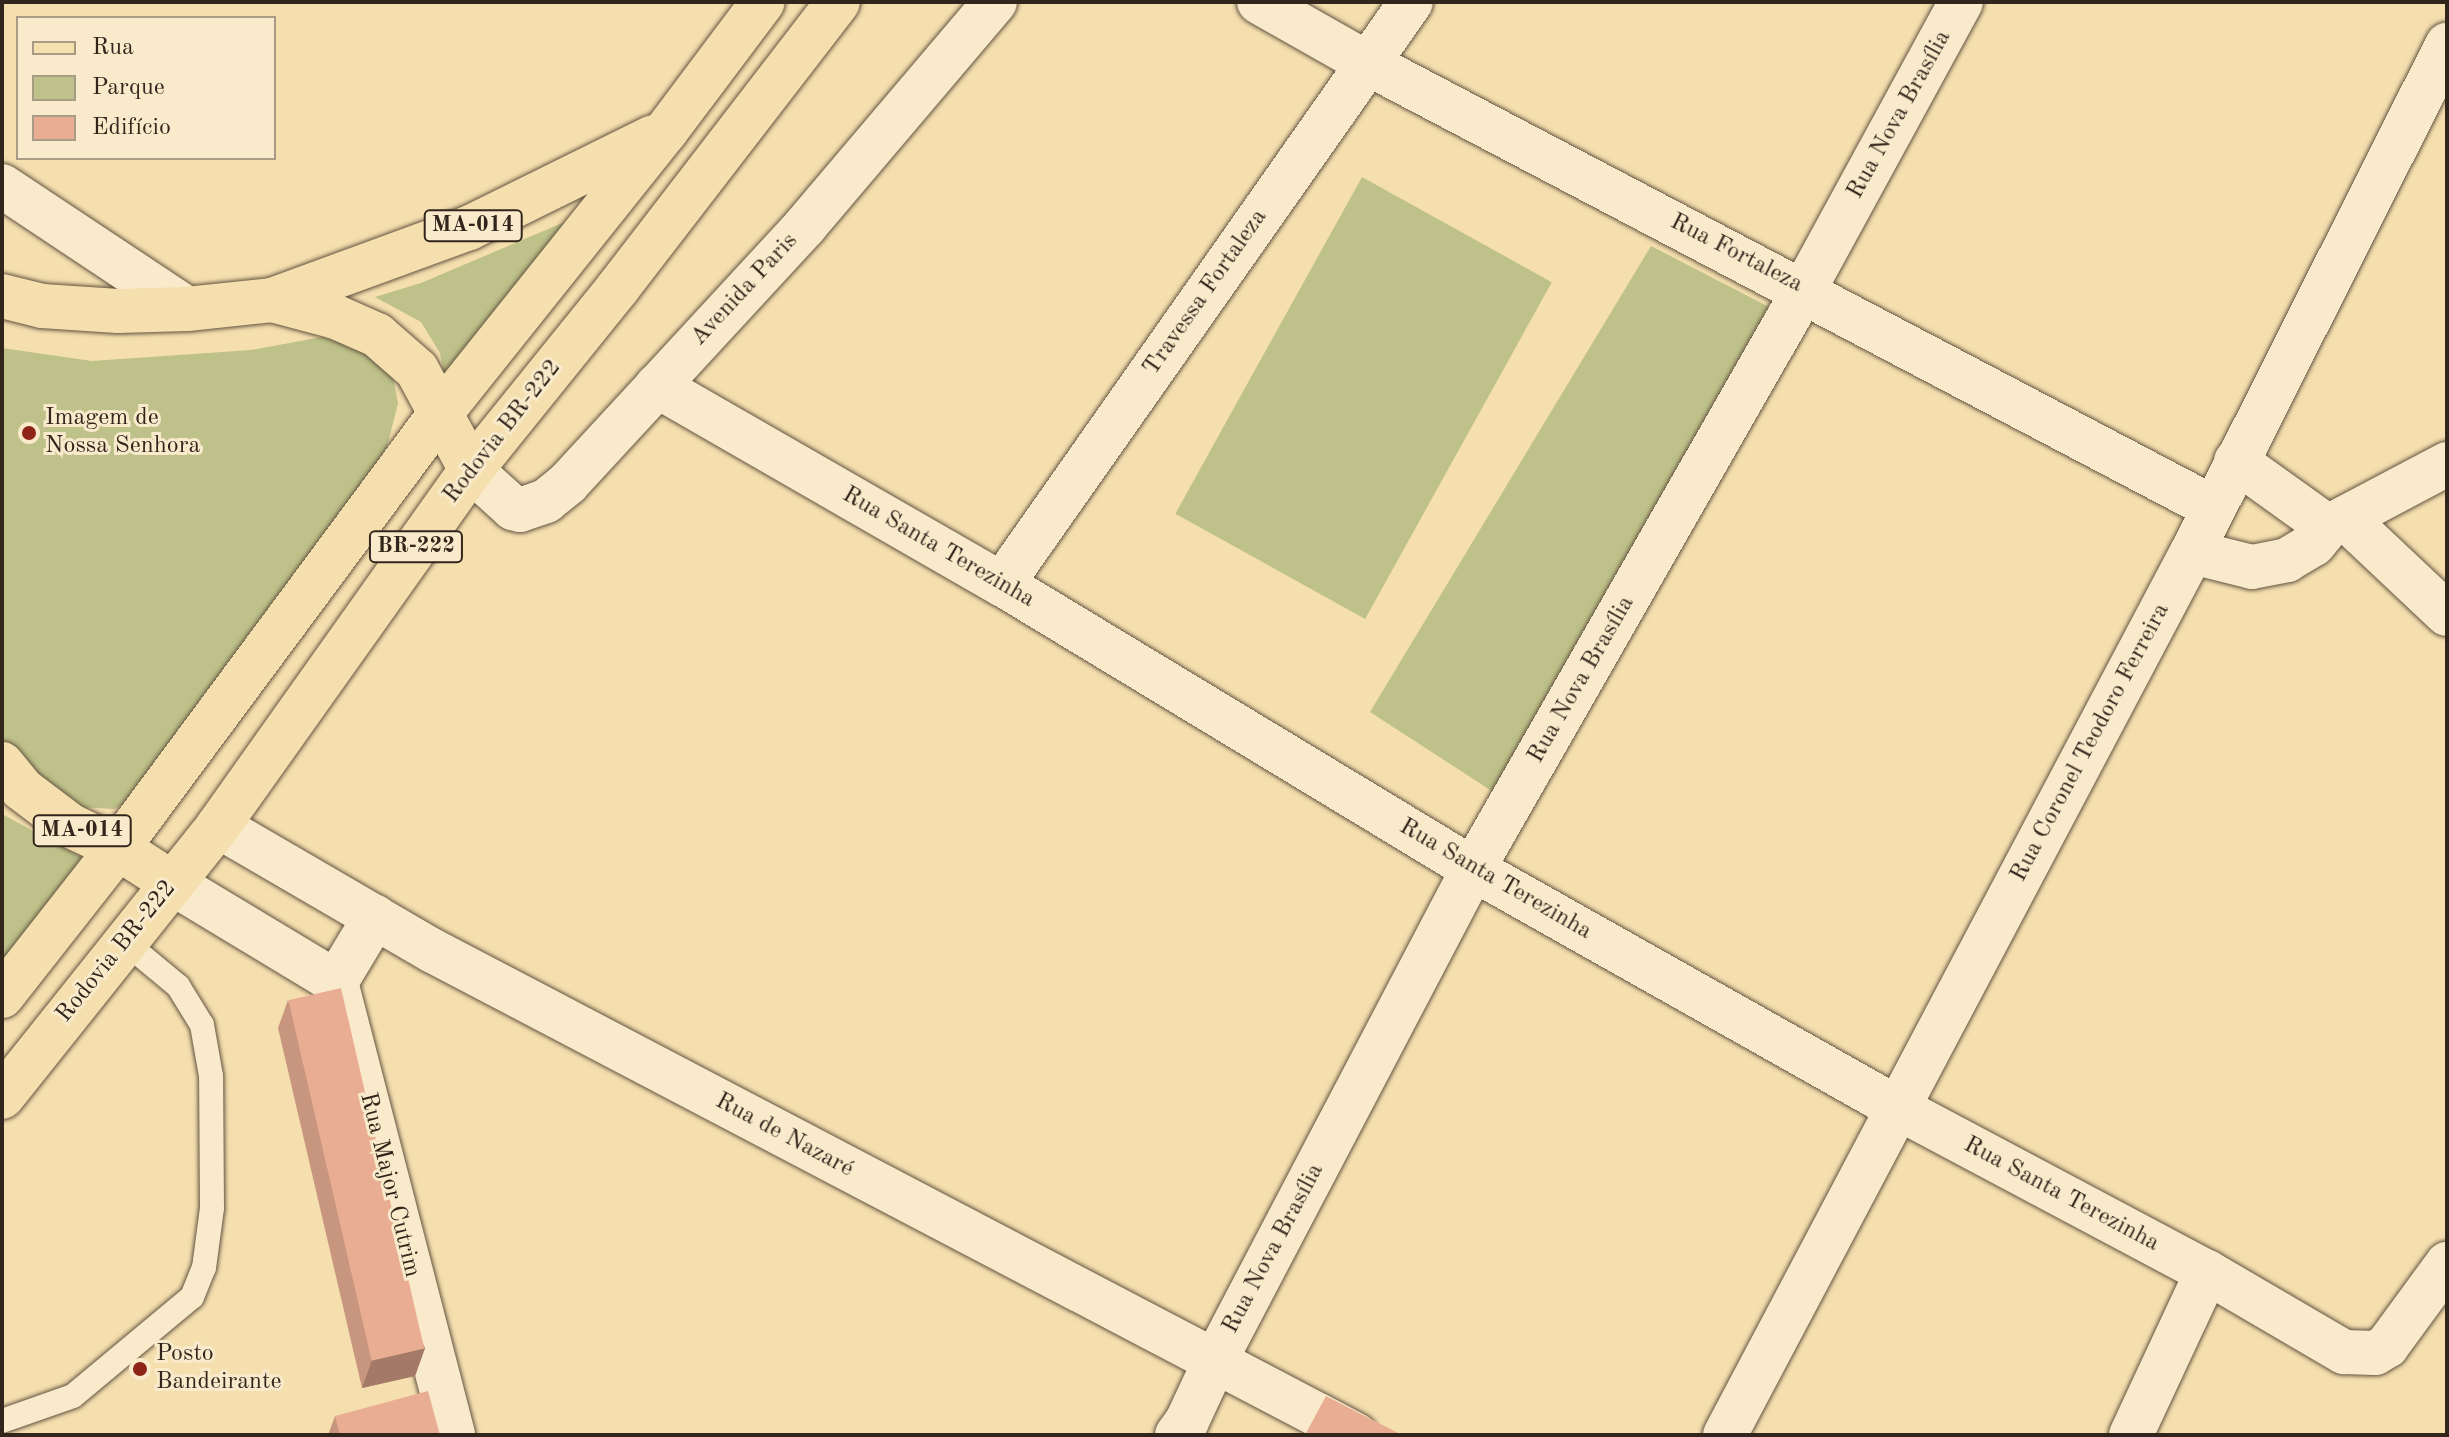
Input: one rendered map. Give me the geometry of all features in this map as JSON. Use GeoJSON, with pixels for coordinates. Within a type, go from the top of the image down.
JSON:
{"type":"FeatureCollection","features":[{"type":"Feature","properties":{"kind":"main road","name":"BR-222"},"geometry":{"type":"LineString","coordinates":[[2,996],[118,848],[440,414],[666,131],[763,2]]}},
{"type":"Feature","properties":{"kind":"main road","name":"Rodovia BR-222"},"geometry":{"type":"LineString","coordinates":[[2,1097],[218,826],[471,470],[617,289],[838,2]]}},
{"type":"Feature","properties":{"kind":"main road","name":"MA-014"},"geometry":{"type":"LineString","coordinates":[[2,296],[42,306],[118,311],[187,309],[272,300],[469,228],[666,131]]}},
{"type":"Feature","properties":{"kind":"main road","name":"MA-014"},"geometry":{"type":"LineString","coordinates":[[272,300],[336,317],[377,335],[417,370],[471,470]]}},
{"type":"Feature","properties":{"kind":"main road","name":"MA-014"},"geometry":{"type":"LineString","coordinates":[[2,764],[22,789],[71,826],[118,848],[172,883]]}},
{"type":"Feature","properties":{"kind":"street","name":"Avenida Paris"},"geometry":{"type":"LineString","coordinates":[[471,470],[513,508],[533,507],[568,483],[805,226],[995,2]]}},
{"type":"Feature","properties":{"kind":"street","name":"Rua Fortaleza"},"geometry":{"type":"LineString","coordinates":[[1259,2],[1367,63],[2212,507]]}},
{"type":"Feature","properties":{"kind":"street","name":"Travessa Fortaleza"},"geometry":{"type":"LineString","coordinates":[[1002,584],[1411,2]]}},
{"type":"Feature","properties":{"kind":"street","name":"Rua Nova Brasília"},"geometry":{"type":"LineString","coordinates":[[1177,1435],[1473,869],[1804,290],[1961,2]]}},
{"type":"Feature","properties":{"kind":"street","name":"Rua Coronel Teodoro Ferreira"},"geometry":{"type":"LineString","coordinates":[[1725,1435],[2192,552],[2447,45]]}},
{"type":"Feature","properties":{"kind":"street"},"geometry":{"type":"LineString","coordinates":[[2,186],[187,309]]}},
{"type":"Feature","properties":{"kind":"street","name":"Rua Santa Terezinha"},"geometry":{"type":"LineString","coordinates":[[657,386],[1002,584],[1473,869],[1898,1108],[2207,1272],[2344,1352],[2375,1353],[2387,1346],[2447,1264]]}},
{"type":"Feature","properties":{"kind":"street"},"geometry":{"type":"LineString","coordinates":[[2236,461],[2336,522],[2447,614]]}},
{"type":"Feature","properties":{"kind":"street"},"geometry":{"type":"LineString","coordinates":[[2192,552],[2252,567],[2271,565],[2299,554],[2336,522],[2447,464]]}},
{"type":"Feature","properties":{"kind":"street","name":"Rua de Nazaré"},"geometry":{"type":"LineString","coordinates":[[218,826],[433,951],[1356,1435]]}},
{"type":"Feature","properties":{"kind":"street"},"geometry":{"type":"LineString","coordinates":[[172,883],[336,982],[375,917]]}},
{"type":"Feature","properties":{"kind":"street","name":"Rua Major Cutrim"},"geometry":{"type":"LineString","coordinates":[[336,982],[453,1435]]}},
{"type":"Feature","properties":{"kind":"street"},"geometry":{"type":"LineString","coordinates":[[2131,1435],[2207,1272]]}},
{"type":"Feature","properties":{"kind":"lane"},"geometry":{"type":"LineString","coordinates":[[2,1421],[73,1396],[192,1297],[204,1268],[212,1208],[211,1076],[202,1025],[178,986],[125,942]]}},
{"type":"Feature","properties":{"kind":"green space"},"geometry":{"type":"Polygon","coordinates":[[[1362,177],[1552,282],[1365,619],[1175,514],[1362,177]]]}},
{"type":"Feature","properties":{"kind":"green space"},"geometry":{"type":"Polygon","coordinates":[[[567,221],[448,394],[440,353],[421,322],[375,297],[421,283],[567,221]]]}},
{"type":"Feature","properties":{"kind":"green space"},"geometry":{"type":"Polygon","coordinates":[[[1651,246],[1769,307],[1498,795],[1370,712],[1651,246]]]}},
{"type":"Feature","properties":{"kind":"green space"},"geometry":{"type":"Polygon","coordinates":[[[322,337],[366,350],[392,372],[398,403],[383,463],[138,797],[114,809],[63,806],[25,778],[2,741],[2,348],[92,361],[251,350],[322,337]]]}},
{"type":"Feature","properties":{"kind":"green space"},"geometry":{"type":"Polygon","coordinates":[[[2,814],[88,861],[2,960],[2,814]]]}},
{"type":"Feature","properties":{"kind":"building"},"geometry":{"type":"Polygon","coordinates":[[[341,988],[424,1349],[372,1361],[288,1000],[341,988]]]}},
{"type":"Feature","properties":{"kind":"building"},"geometry":{"type":"Polygon","coordinates":[[[428,1391],[440,1435],[340,1435],[335,1416],[428,1391]]]}},
{"type":"Feature","properties":{"kind":"building"},"geometry":{"type":"Polygon","coordinates":[[[1326,1396],[1402,1435],[1305,1435],[1326,1396]]]}},
{"type":"Feature","properties":{"kind":"place","name":"Imagem de Nossa Senhora"},"geometry":{"type":"Point","coordinates":[29,433]}},
{"type":"Feature","properties":{"kind":"place","name":"Posto Bandeirante"},"geometry":{"type":"Point","coordinates":[140,1369]}}]}
